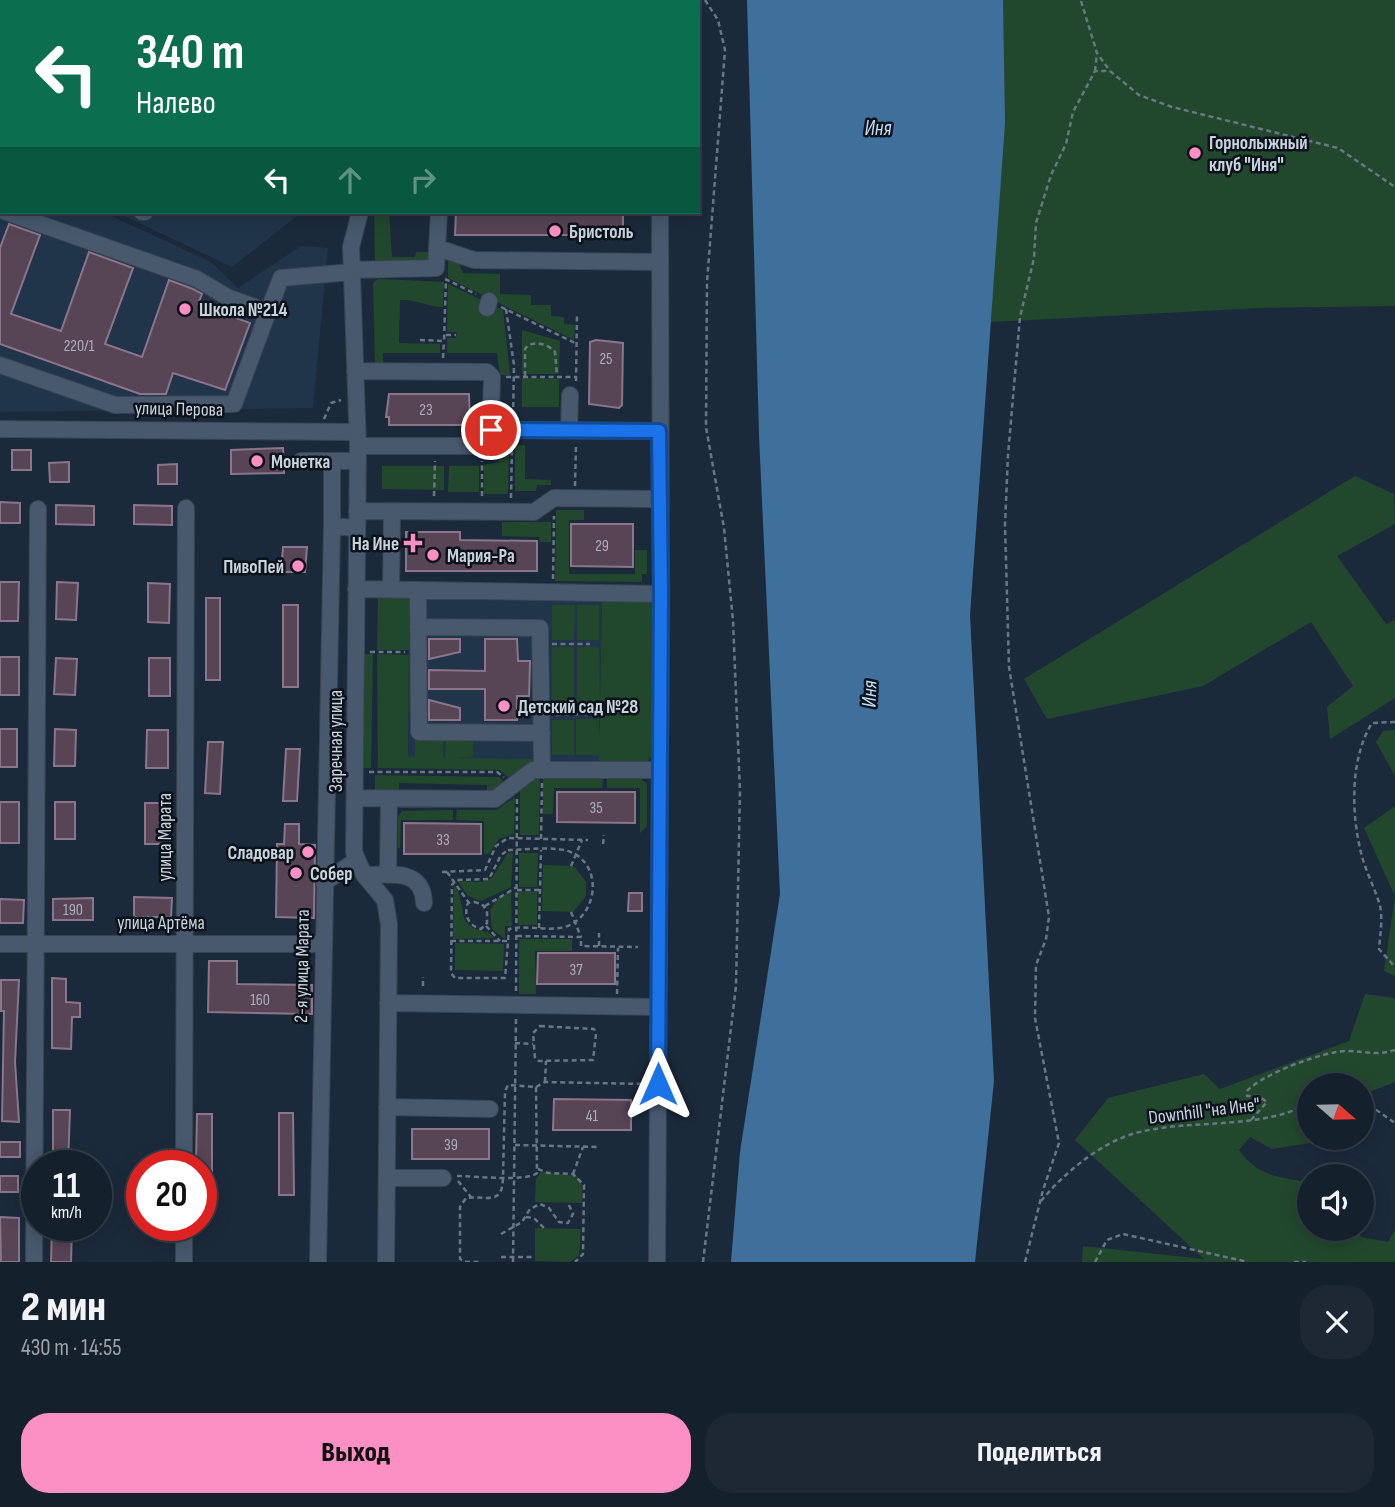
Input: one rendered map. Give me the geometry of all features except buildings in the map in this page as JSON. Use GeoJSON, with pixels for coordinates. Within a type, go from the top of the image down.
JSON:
{"type":"FeatureCollection","features":[{"type":"Feature","properties":{"kind":"street"},"geometry":{"type":"LineString","coordinates":[[14,214],[197,279],[226,298],[268,312]]}},
{"type":"Feature","properties":{"kind":"street","name":"Заречная улица"},"geometry":{"type":"LineString","coordinates":[[359,214],[351,247],[358,446],[355,799],[359,868]]}},
{"type":"Feature","properties":{"kind":"street"},"geometry":{"type":"LineString","coordinates":[[0,365],[116,405],[234,404],[281,278],[352,271],[441,274],[438,248],[439,214]]}},
{"type":"Feature","properties":{"kind":"street"},"geometry":{"type":"LineString","coordinates":[[657,1262],[660,214]]}},
{"type":"Feature","properties":{"kind":"street"},"geometry":{"type":"LineString","coordinates":[[438,248],[474,260],[660,262]]}},
{"type":"Feature","properties":{"kind":"street"},"geometry":{"type":"LineString","coordinates":[[301,461],[332,461],[358,446],[490,446],[492,377],[487,372],[355,371]]}},
{"type":"Feature","properties":{"kind":"street"},"geometry":{"type":"LineString","coordinates":[[569,430],[570,395]]}},
{"type":"Feature","properties":{"kind":"street","name":"улица Перова"},"geometry":{"type":"LineString","coordinates":[[0,429],[358,446]]}},
{"type":"Feature","properties":{"kind":"street"},"geometry":{"type":"LineString","coordinates":[[491,430],[659,431]]}},
{"type":"Feature","properties":{"kind":"street","name":"2-я улица Марата"},"geometry":{"type":"LineString","coordinates":[[318,1262],[332,461]]}},
{"type":"Feature","properties":{"kind":"street"},"geometry":{"type":"LineString","coordinates":[[357,510],[511,512],[538,511],[554,498],[659,499]]}},
{"type":"Feature","properties":{"kind":"street","name":"улица Марата"},"geometry":{"type":"LineString","coordinates":[[184,1150],[186,508]]}},
{"type":"Feature","properties":{"kind":"street"},"geometry":{"type":"LineString","coordinates":[[34,1262],[38,509]]}},
{"type":"Feature","properties":{"kind":"street"},"geometry":{"type":"LineString","coordinates":[[391,590],[392,511]]}},
{"type":"Feature","properties":{"kind":"street"},"geometry":{"type":"LineString","coordinates":[[332,526],[357,528]]}},
{"type":"Feature","properties":{"kind":"street"},"geometry":{"type":"LineString","coordinates":[[356,589],[661,594]]}},
{"type":"Feature","properties":{"kind":"street"},"geometry":{"type":"LineString","coordinates":[[418,590],[419,732],[542,733]]}},
{"type":"Feature","properties":{"kind":"street"},"geometry":{"type":"LineString","coordinates":[[418,627],[537,626],[542,632],[542,769]]}},
{"type":"Feature","properties":{"kind":"street"},"geometry":{"type":"LineString","coordinates":[[355,799],[499,799],[528,773],[542,769],[660,770]]}},
{"type":"Feature","properties":{"kind":"street"},"geometry":{"type":"LineString","coordinates":[[388,875],[389,799]]}},
{"type":"Feature","properties":{"kind":"street"},"geometry":{"type":"LineString","coordinates":[[359,868],[385,900],[387,911],[386,1262]]}},
{"type":"Feature","properties":{"kind":"street"},"geometry":{"type":"LineString","coordinates":[[324,883],[359,868],[415,879],[424,891],[424,903]]}},
{"type":"Feature","properties":{"kind":"street","name":"улица Артёма"},"geometry":{"type":"LineString","coordinates":[[0,944],[323,944]]}},
{"type":"Feature","properties":{"kind":"street"},"geometry":{"type":"LineString","coordinates":[[388,1003],[658,1007]]}},
{"type":"Feature","properties":{"kind":"street"},"geometry":{"type":"LineString","coordinates":[[387,1107],[491,1109]]}},
{"type":"Feature","properties":{"kind":"street"},"geometry":{"type":"LineString","coordinates":[[387,1178],[443,1178]]}},
{"type":"Feature","properties":{"kind":"street"},"geometry":{"type":"LineString","coordinates":[[184,1241],[184,1262]]}},
{"type":"Feature","properties":{"kind":"path"},"geometry":{"type":"LineString","coordinates":[[703,1262],[736,986],[740,791],[732,607],[724,528],[706,427],[707,282],[725,50],[718,20],[705,0]]}},
{"type":"Feature","properties":{"kind":"path"},"geometry":{"type":"LineString","coordinates":[[1081,1],[1097,53],[1110,71],[1139,95],[1172,107],[1338,148],[1395,187]]}},
{"type":"Feature","properties":{"kind":"path"},"geometry":{"type":"LineString","coordinates":[[1025,1262],[1059,1143],[1035,1018],[1036,965],[1048,931],[1049,917],[1009,667],[1005,524],[1013,380],[1020,317],[1034,258],[1036,223],[1051,174],[1066,144],[1073,112],[1095,71],[1097,53]]}},
{"type":"Feature","properties":{"kind":"path"},"geometry":{"type":"LineString","coordinates":[[1095,71],[1110,71]]}},
{"type":"Feature","properties":{"kind":"path"},"geometry":{"type":"LineString","coordinates":[[441,274],[488,304],[506,309],[577,344]]}},
{"type":"Feature","properties":{"kind":"path"},"geometry":{"type":"LineString","coordinates":[[441,274],[445,335],[443,355]]}},
{"type":"Feature","properties":{"kind":"path"},"geometry":{"type":"LineString","coordinates":[[506,309],[514,376],[511,512]]}},
{"type":"Feature","properties":{"kind":"path"},"geometry":{"type":"LineString","coordinates":[[445,335],[456,335]]}},
{"type":"Feature","properties":{"kind":"path"},"geometry":{"type":"LineString","coordinates":[[420,341],[444,341]]}},
{"type":"Feature","properties":{"kind":"path"},"geometry":{"type":"LineString","coordinates":[[524,376],[525,349],[533,344],[543,344],[555,352],[557,376]]}},
{"type":"Feature","properties":{"kind":"path"},"geometry":{"type":"LineString","coordinates":[[492,377],[576,377]]}},
{"type":"Feature","properties":{"kind":"path"},"geometry":{"type":"LineString","coordinates":[[324,425],[331,403],[347,399]]}},
{"type":"Feature","properties":{"kind":"path"},"geometry":{"type":"LineString","coordinates":[[434,511],[435,447]]}},
{"type":"Feature","properties":{"kind":"path"},"geometry":{"type":"LineString","coordinates":[[481,512],[482,447]]}},
{"type":"Feature","properties":{"kind":"path"},"geometry":{"type":"LineString","coordinates":[[553,592],[554,498]]}},
{"type":"Feature","properties":{"kind":"path"},"geometry":{"type":"LineString","coordinates":[[542,644],[590,644]]}},
{"type":"Feature","properties":{"kind":"path"},"geometry":{"type":"LineString","coordinates":[[356,652],[410,652]]}},
{"type":"Feature","properties":{"kind":"path"},"geometry":{"type":"LineString","coordinates":[[542,715],[590,715]]}},
{"type":"Feature","properties":{"kind":"path"},"geometry":{"type":"LineString","coordinates":[[1395,722],[1372,723],[1365,734],[1357,766],[1355,820],[1363,859],[1381,908],[1379,949],[1395,967]]}},
{"type":"Feature","properties":{"kind":"path"},"geometry":{"type":"LineString","coordinates":[[541,839],[542,769]]}},
{"type":"Feature","properties":{"kind":"path"},"geometry":{"type":"LineString","coordinates":[[356,772],[497,772],[509,782]]}},
{"type":"Feature","properties":{"kind":"path"},"geometry":{"type":"LineString","coordinates":[[516,995],[517,791]]}},
{"type":"Feature","properties":{"kind":"path"},"geometry":{"type":"LineString","coordinates":[[604,835],[604,845]]}},
{"type":"Feature","properties":{"kind":"path"},"geometry":{"type":"LineString","coordinates":[[571,866],[582,839]]}},
{"type":"Feature","properties":{"kind":"path"},"geometry":{"type":"LineString","coordinates":[[442,872],[480,873],[502,841],[588,840]]}},
{"type":"Feature","properties":{"kind":"path"},"geometry":{"type":"LineString","coordinates":[[508,850],[541,850],[566,851],[576,855],[585,864],[593,884],[589,907],[575,922],[561,928],[509,929],[507,974],[502,979],[452,976],[454,881],[489,878],[501,856],[508,850]]}},
{"type":"Feature","properties":{"kind":"path"},"geometry":{"type":"LineString","coordinates":[[539,928],[541,850]]}},
{"type":"Feature","properties":{"kind":"path"},"geometry":{"type":"LineString","coordinates":[[447,872],[469,902],[485,906]]}},
{"type":"Feature","properties":{"kind":"path"},"geometry":{"type":"LineString","coordinates":[[485,906],[503,892],[517,888],[540,890]]}},
{"type":"Feature","properties":{"kind":"path"},"geometry":{"type":"LineString","coordinates":[[469,902],[466,912],[471,924],[481,929],[486,926]]}},
{"type":"Feature","properties":{"kind":"path"},"geometry":{"type":"LineString","coordinates":[[485,906],[486,926],[500,941]]}},
{"type":"Feature","properties":{"kind":"path"},"geometry":{"type":"LineString","coordinates":[[571,912],[581,937],[581,946],[638,947]]}},
{"type":"Feature","properties":{"kind":"path"},"geometry":{"type":"LineString","coordinates":[[598,946],[599,933]]}},
{"type":"Feature","properties":{"kind":"path"},"geometry":{"type":"LineString","coordinates":[[516,936],[581,937]]}},
{"type":"Feature","properties":{"kind":"path"},"geometry":{"type":"LineString","coordinates":[[452,941],[507,941]]}},
{"type":"Feature","properties":{"kind":"path"},"geometry":{"type":"LineString","coordinates":[[617,997],[618,946]]}},
{"type":"Feature","properties":{"kind":"path"},"geometry":{"type":"LineString","coordinates":[[423,977],[423,986]]}},
{"type":"Feature","properties":{"kind":"path"},"geometry":{"type":"LineString","coordinates":[[513,1259],[516,1011]]}},
{"type":"Feature","properties":{"kind":"path"},"geometry":{"type":"LineString","coordinates":[[540,1026],[594,1029],[596,1055],[593,1060],[546,1061],[535,1058],[533,1033],[540,1026]]}},
{"type":"Feature","properties":{"kind":"path"},"geometry":{"type":"LineString","coordinates":[[515,1043],[533,1044]]}},
{"type":"Feature","properties":{"kind":"path"},"geometry":{"type":"LineString","coordinates":[[1250,1121],[1267,1102],[1259,1096],[1247,1096],[1247,1091],[1268,1074],[1347,1051],[1362,1054],[1395,1049]]}},
{"type":"Feature","properties":{"kind":"path"},"geometry":{"type":"LineString","coordinates":[[545,1082],[546,1061]]}},
{"type":"Feature","properties":{"kind":"path"},"geometry":{"type":"LineString","coordinates":[[618,1075],[618,1083]]}},
{"type":"Feature","properties":{"kind":"path"},"geometry":{"type":"LineString","coordinates":[[482,1262],[465,1262],[459,1255],[460,1207],[462,1201],[471,1197],[498,1196],[503,1189],[505,1088],[515,1085],[536,1087],[545,1082],[658,1084]]}},
{"type":"Feature","properties":{"kind":"path"},"geometry":{"type":"LineString","coordinates":[[471,1197],[454,1176],[533,1177],[538,1169],[536,1087]]}},
{"type":"Feature","properties":{"kind":"path","name":"Downhill \"на Ине\""},"geometry":{"type":"LineString","coordinates":[[1041,1201],[1055,1183],[1104,1148],[1134,1133],[1250,1121],[1297,1107]]}},
{"type":"Feature","properties":{"kind":"path"},"geometry":{"type":"LineString","coordinates":[[1374,1108],[1395,1123]]}},
{"type":"Feature","properties":{"kind":"path"},"geometry":{"type":"LineString","coordinates":[[514,1145],[600,1146]]}},
{"type":"Feature","properties":{"kind":"path"},"geometry":{"type":"LineString","coordinates":[[573,1174],[584,1146]]}},
{"type":"Feature","properties":{"kind":"path"},"geometry":{"type":"LineString","coordinates":[[538,1169],[548,1173],[573,1174],[584,1185],[580,1258],[584,1262]]}},
{"type":"Feature","properties":{"kind":"path"},"geometry":{"type":"LineString","coordinates":[[502,1234],[540,1203],[549,1208],[559,1222],[566,1224]]}},
{"type":"Feature","properties":{"kind":"path"},"geometry":{"type":"LineString","coordinates":[[567,1229],[566,1224],[573,1214],[568,1203]]}},
{"type":"Feature","properties":{"kind":"path"},"geometry":{"type":"LineString","coordinates":[[526,1217],[534,1218],[544,1228]]}},
{"type":"Feature","properties":{"kind":"path"},"geometry":{"type":"LineString","coordinates":[[1095,1262],[1107,1240],[1124,1234],[1248,1262]]}},
{"type":"Feature","properties":{"kind":"path"},"geometry":{"type":"LineString","coordinates":[[501,1257],[535,1258]]}},
{"type":"Feature","properties":{"kind":"path"},"geometry":{"type":"LineString","coordinates":[[575,1262],[580,1258]]}},
{"type":"Feature","properties":{"kind":"path"},"geometry":{"type":"LineString","coordinates":[[1294,1262],[1306,1262]]}},
{"type":"Feature","properties":{"kind":"shaded area"},"geometry":{"type":"Polygon","coordinates":[[[0,214],[107,214],[211,262],[238,288],[301,246],[328,248],[313,408],[0,412],[0,214]]]}},
{"type":"Feature","properties":{"kind":"shaded area"},"geometry":{"type":"Polygon","coordinates":[[[120,214],[299,214],[232,267],[120,214]]]}},
{"type":"Feature","properties":{"kind":"shaded area","name":"Детский сад №28"},"geometry":{"type":"Polygon","coordinates":[[[410,596],[602,596],[599,762],[408,757],[410,596]]]}},
{"type":"Feature","properties":{"kind":"green space","name":"Горнолыжный клуб \"Иня\""},"geometry":{"type":"Polygon","coordinates":[[[1000,0],[1395,0],[1395,306],[1259,308],[991,322],[1000,0]]]}},
{"type":"Feature","properties":{"kind":"green space"},"geometry":{"type":"Polygon","coordinates":[[[374,214],[389,214],[392,257],[415,257],[416,252],[433,252],[433,264],[375,263],[374,214]]]}},
{"type":"Feature","properties":{"kind":"green space"},"geometry":{"type":"Polygon","coordinates":[[[448,261],[458,261],[463,273],[500,274],[500,294],[531,295],[531,305],[551,305],[551,316],[564,317],[564,324],[575,325],[574,340],[448,278],[448,261]]]}},
{"type":"Feature","properties":{"kind":"green space"},"geometry":{"type":"Polygon","coordinates":[[[378,279],[444,282],[443,307],[400,300],[399,343],[440,344],[440,353],[383,353],[383,366],[375,366],[373,283],[378,279]]]}},
{"type":"Feature","properties":{"kind":"green space"},"geometry":{"type":"Polygon","coordinates":[[[448,284],[503,310],[510,375],[500,375],[497,353],[447,353],[447,338],[456,338],[457,332],[447,332],[448,284]]]}},
{"type":"Feature","properties":{"kind":"green space"},"geometry":{"type":"Polygon","coordinates":[[[522,330],[560,341],[559,374],[522,374],[522,330]]]}},
{"type":"Feature","properties":{"kind":"green space"},"geometry":{"type":"Polygon","coordinates":[[[522,378],[559,379],[559,407],[522,407],[522,378]]]}},
{"type":"Feature","properties":{"kind":"green space"},"geometry":{"type":"Polygon","coordinates":[[[515,435],[517,445],[525,445],[525,479],[551,480],[551,485],[537,485],[536,491],[515,491],[515,435]]]}},
{"type":"Feature","properties":{"kind":"green space"},"geometry":{"type":"Polygon","coordinates":[[[499,447],[509,447],[508,494],[484,494],[484,465],[498,462],[499,447]]]}},
{"type":"Feature","properties":{"kind":"green space"},"geometry":{"type":"Polygon","coordinates":[[[382,466],[444,466],[444,490],[382,489],[382,466]]]}},
{"type":"Feature","properties":{"kind":"green space"},"geometry":{"type":"Polygon","coordinates":[[[449,466],[479,466],[479,492],[448,492],[449,466]]]}},
{"type":"Feature","properties":{"kind":"green space"},"geometry":{"type":"Polygon","coordinates":[[[1355,476],[1394,494],[1395,524],[1337,556],[1386,624],[1395,620],[1395,698],[1330,739],[1327,707],[1353,686],[1311,622],[1203,686],[1047,719],[1024,679],[1355,476]]]}},
{"type":"Feature","properties":{"kind":"green space"},"geometry":{"type":"Polygon","coordinates":[[[556,510],[584,510],[584,520],[569,520],[569,574],[635,574],[635,550],[647,550],[647,574],[642,574],[642,582],[555,581],[556,510]]]}},
{"type":"Feature","properties":{"kind":"green space"},"geometry":{"type":"Polygon","coordinates":[[[502,522],[551,522],[551,542],[540,542],[539,537],[502,536],[502,522]]]}},
{"type":"Feature","properties":{"kind":"green space"},"geometry":{"type":"Polygon","coordinates":[[[378,596],[410,596],[409,650],[377,650],[378,596]]]}},
{"type":"Feature","properties":{"kind":"green space"},"geometry":{"type":"Polygon","coordinates":[[[602,596],[652,601],[652,755],[647,762],[599,762],[599,755],[576,755],[576,719],[599,719],[600,742],[600,712],[577,712],[577,647],[599,647],[600,706],[602,596]]]}},
{"type":"Feature","properties":{"kind":"green space"},"geometry":{"type":"Polygon","coordinates":[[[552,605],[575,605],[574,640],[552,640],[552,605]]]}},
{"type":"Feature","properties":{"kind":"green space"},"geometry":{"type":"Polygon","coordinates":[[[577,605],[599,605],[599,640],[577,640],[577,605]]]}},
{"type":"Feature","properties":{"kind":"green space"},"geometry":{"type":"Polygon","coordinates":[[[552,647],[574,647],[574,712],[552,712],[552,647]]]}},
{"type":"Feature","properties":{"kind":"green space"},"geometry":{"type":"Polygon","coordinates":[[[361,654],[373,654],[371,768],[361,768],[361,654]]]}},
{"type":"Feature","properties":{"kind":"green space"},"geometry":{"type":"Polygon","coordinates":[[[377,654],[409,655],[408,757],[415,757],[415,739],[443,739],[445,758],[446,739],[473,739],[473,757],[455,758],[535,759],[511,780],[500,770],[378,768],[377,654]]]}},
{"type":"Feature","properties":{"kind":"green space"},"geometry":{"type":"Polygon","coordinates":[[[552,720],[574,720],[574,755],[552,755],[552,720]]]}},
{"type":"Feature","properties":{"kind":"green space"},"geometry":{"type":"Polygon","coordinates":[[[1395,730],[1395,776],[1376,742],[1383,731],[1395,730]]]}},
{"type":"Feature","properties":{"kind":"green space"},"geometry":{"type":"Polygon","coordinates":[[[375,775],[499,777],[506,784],[487,795],[487,785],[399,783],[399,795],[375,794],[375,775]]]}},
{"type":"Feature","properties":{"kind":"green space"},"geometry":{"type":"Polygon","coordinates":[[[543,777],[603,778],[602,788],[554,788],[553,814],[543,814],[543,777]]]}},
{"type":"Feature","properties":{"kind":"green space"},"geometry":{"type":"Polygon","coordinates":[[[535,778],[540,778],[539,835],[520,835],[520,791],[535,778]]]}},
{"type":"Feature","properties":{"kind":"green space"},"geometry":{"type":"Polygon","coordinates":[[[607,778],[640,778],[647,784],[647,826],[640,833],[640,788],[607,788],[607,778]]]}},
{"type":"Feature","properties":{"kind":"green space"},"geometry":{"type":"Polygon","coordinates":[[[515,797],[514,834],[499,839],[489,854],[484,854],[484,821],[456,820],[457,810],[497,810],[515,797]]]}},
{"type":"Feature","properties":{"kind":"green space"},"geometry":{"type":"Polygon","coordinates":[[[1395,806],[1395,896],[1364,828],[1395,806]]]}},
{"type":"Feature","properties":{"kind":"green space"},"geometry":{"type":"Polygon","coordinates":[[[453,810],[453,820],[401,820],[398,848],[398,817],[402,811],[453,810]]]}},
{"type":"Feature","properties":{"kind":"green space"},"geometry":{"type":"Polygon","coordinates":[[[508,853],[513,853],[511,887],[481,901],[468,896],[457,881],[482,882],[492,878],[508,853]]]}},
{"type":"Feature","properties":{"kind":"green space"},"geometry":{"type":"Polygon","coordinates":[[[519,853],[538,853],[537,887],[519,887],[519,853]]]}},
{"type":"Feature","properties":{"kind":"green space"},"geometry":{"type":"Polygon","coordinates":[[[543,865],[574,866],[586,882],[586,896],[573,912],[542,911],[543,865]]]}},
{"type":"Feature","properties":{"kind":"green space"},"geometry":{"type":"Polygon","coordinates":[[[454,884],[466,921],[470,926],[488,932],[494,938],[453,939],[454,884]]]}},
{"type":"Feature","properties":{"kind":"green space"},"geometry":{"type":"Polygon","coordinates":[[[518,891],[537,892],[537,925],[518,925],[518,891]]]}},
{"type":"Feature","properties":{"kind":"green space"},"geometry":{"type":"Polygon","coordinates":[[[511,892],[512,926],[505,926],[505,939],[492,929],[490,910],[499,897],[511,892]]]}},
{"type":"Feature","properties":{"kind":"green space"},"geometry":{"type":"Polygon","coordinates":[[[1395,896],[1395,976],[1384,971],[1395,896]]]}},
{"type":"Feature","properties":{"kind":"green space"},"geometry":{"type":"Polygon","coordinates":[[[519,939],[572,939],[572,951],[535,951],[536,994],[519,994],[519,939]]]}},
{"type":"Feature","properties":{"kind":"green space"},"geometry":{"type":"Polygon","coordinates":[[[455,943],[504,944],[503,971],[455,970],[455,943]]]}},
{"type":"Feature","properties":{"kind":"green space"},"geometry":{"type":"Polygon","coordinates":[[[1365,994],[1395,998],[1395,1082],[1374,1090],[1374,1073],[1297,1073],[1297,1145],[1272,1149],[1250,1137],[1239,1150],[1261,1170],[1297,1180],[1297,1241],[1374,1239],[1388,1242],[1395,1229],[1395,1262],[1082,1262],[1083,1246],[1204,1259],[1075,1140],[1108,1098],[1204,1074],[1220,1089],[1349,1041],[1365,994]]]}},
{"type":"Feature","properties":{"kind":"green space"},"geometry":{"type":"Polygon","coordinates":[[[541,1172],[577,1176],[582,1184],[582,1203],[535,1202],[536,1179],[541,1172]]]}},
{"type":"Feature","properties":{"kind":"green space"},"geometry":{"type":"Polygon","coordinates":[[[535,1228],[581,1229],[579,1255],[570,1262],[535,1261],[535,1228]]]}},
{"type":"Feature","properties":{"kind":"water","name":"Иня"},"geometry":{"type":"Polygon","coordinates":[[[747,0],[1003,0],[1005,123],[970,615],[994,1081],[975,1262],[731,1262],[740,1152],[780,894],[759,435],[747,0]]]}},
{"type":"Feature","properties":{"kind":"place","name":"Горнолыжный клуб \"Иня\""},"geometry":{"type":"Point","coordinates":[1195,153]}},
{"type":"Feature","properties":{"kind":"place","name":"Бристоль"},"geometry":{"type":"Point","coordinates":[555,231]}},
{"type":"Feature","properties":{"kind":"place","name":"Школа №214"},"geometry":{"type":"Point","coordinates":[185,309]}},
{"type":"Feature","properties":{"kind":"place","name":"Монетка"},"geometry":{"type":"Point","coordinates":[257,461]}},
{"type":"Feature","properties":{"kind":"place","name":"На Ине"},"geometry":{"type":"Point","coordinates":[413,543]}},
{"type":"Feature","properties":{"kind":"place","name":"Мария-Ра"},"geometry":{"type":"Point","coordinates":[433,555]}},
{"type":"Feature","properties":{"kind":"place","name":"ПивоПей"},"geometry":{"type":"Point","coordinates":[298,566]}},
{"type":"Feature","properties":{"kind":"place","name":"Детский сад №28"},"geometry":{"type":"Point","coordinates":[504,706]}},
{"type":"Feature","properties":{"kind":"place","name":"Сладовар"},"geometry":{"type":"Point","coordinates":[308,852]}},
{"type":"Feature","properties":{"kind":"place","name":"Собер"},"geometry":{"type":"Point","coordinates":[296,873]}},
{"type":"Feature","properties":{"kind":"route"},"geometry":{"type":"LineString","coordinates":[[491,430],[659,431],[661,594],[658,1084]]}}]}
